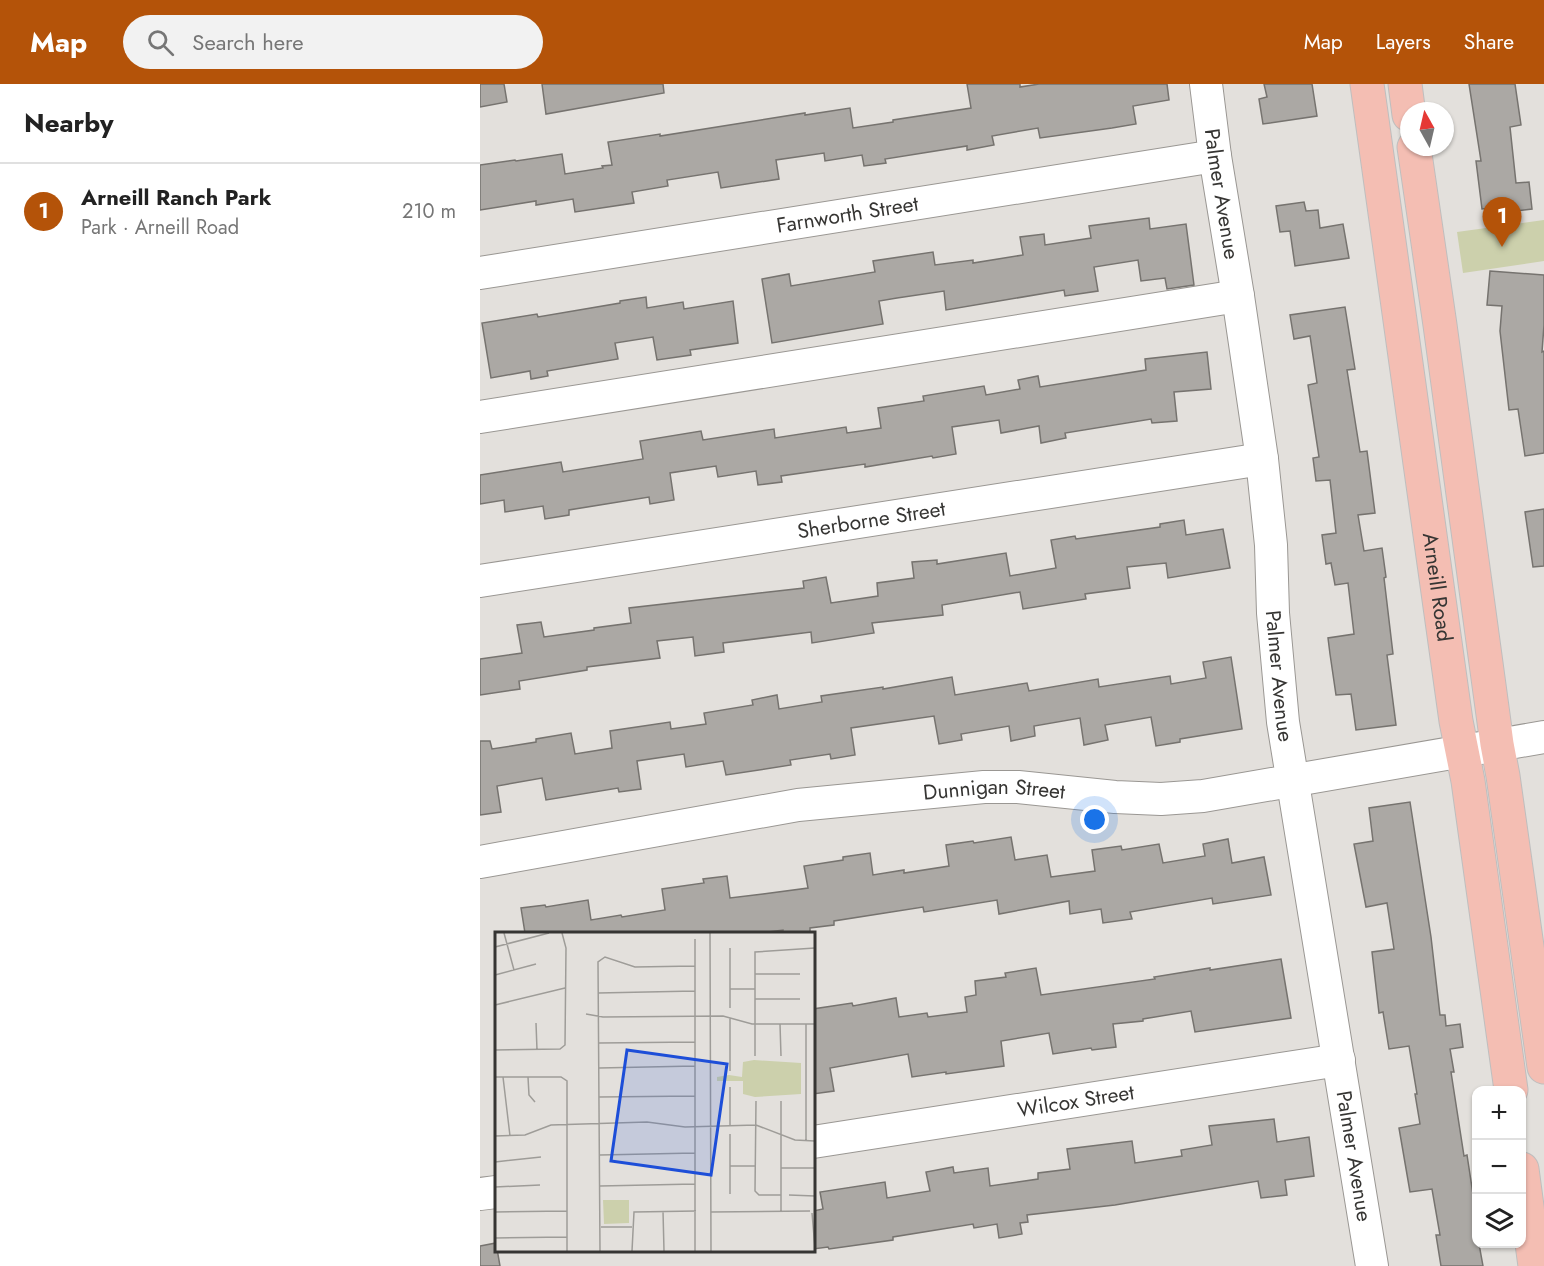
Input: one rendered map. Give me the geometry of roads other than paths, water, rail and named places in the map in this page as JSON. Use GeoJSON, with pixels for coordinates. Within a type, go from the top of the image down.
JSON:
{"type":"FeatureCollection","features":[{"type":"Feature","properties":{"kind":"main road","name":"Arneill Road"},"geometry":{"type":"LineString","coordinates":[[1367,84],[1456,721],[1468,781],[1510,1086]]}},
{"type":"Feature","properties":{"kind":"main road"},"geometry":{"type":"LineString","coordinates":[[1404,84],[1407,102]]}},
{"type":"Feature","properties":{"kind":"main road","name":"Arneill Road"},"geometry":{"type":"LineString","coordinates":[[1415,156],[1544,1067]]}},
{"type":"Feature","properties":{"kind":"main road"},"geometry":{"type":"LineString","coordinates":[[1525,1194],[1535,1266]]}},
{"type":"Feature","properties":{"kind":"street","name":"Palmer Avenue"},"geometry":{"type":"LineString","coordinates":[[1206,84],[1262,459],[1271,545],[1273,613],[1283,722],[1372,1266]]}},
{"type":"Feature","properties":{"kind":"street","name":"Farnworth Street"},"geometry":{"type":"LineString","coordinates":[[480,273],[1215,156]]}},
{"type":"Feature","properties":{"kind":"street"},"geometry":{"type":"LineString","coordinates":[[480,417],[1238,296]]}},
{"type":"Feature","properties":{"kind":"street","name":"Sherborne Street"},"geometry":{"type":"LineString","coordinates":[[480,581],[1262,459]]}},
{"type":"Feature","properties":{"kind":"street","name":"Dunnigan Street"},"geometry":{"type":"LineString","coordinates":[[480,862],[798,806],[984,787],[1018,787],[1161,799],[1203,796],[1544,737]]}},
{"type":"Feature","properties":{"kind":"street","name":"Wilcox Street"},"geometry":{"type":"LineString","coordinates":[[814,1142],[1339,1060]]}},
{"type":"Feature","properties":{"kind":"street"},"geometry":{"type":"LineString","coordinates":[[480,1194],[495,1192]]}},
{"type":"Feature","properties":{"kind":"place","name":"Arneill Ranch Park"},"geometry":{"type":"Point","coordinates":[1502,247]}}]}
